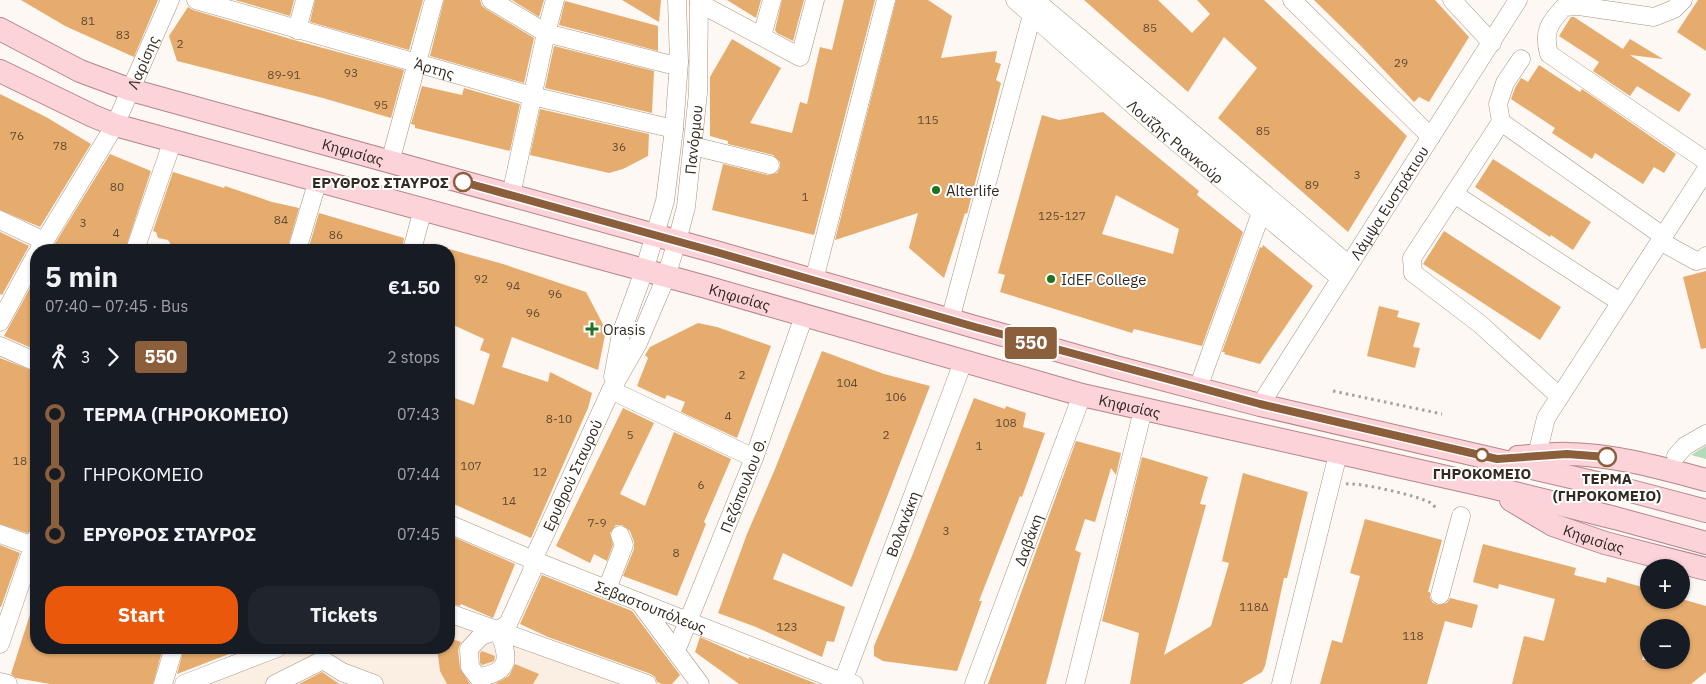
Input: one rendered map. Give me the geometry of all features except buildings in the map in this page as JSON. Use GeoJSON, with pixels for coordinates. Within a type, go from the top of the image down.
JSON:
{"type":"FeatureCollection","features":[{"type":"Feature","properties":{"kind":"main road","name":"Κηφισίας"},"geometry":{"type":"LineString","coordinates":[[0,29],[80,71],[131,90],[677,241],[1107,364],[1260,404],[1627,490],[1706,512]]}},
{"type":"Feature","properties":{"kind":"main road","name":"Κηφισίας"},"geometry":{"type":"LineString","coordinates":[[0,71],[115,125],[666,277],[1082,396],[1188,418],[1338,454],[1491,487],[1706,543]]}},
{"type":"Feature","properties":{"kind":"main road","name":"Κηφισίας"},"geometry":{"type":"LineString","coordinates":[[1497,459],[1567,454],[1607,457],[1661,468],[1706,480]]}},
{"type":"Feature","properties":{"kind":"main road","name":"Κηφισίας"},"geometry":{"type":"LineString","coordinates":[[1491,487],[1553,525],[1605,543],[1706,569]]}},
{"type":"Feature","properties":{"kind":"street","name":"Λαρίσης"},"geometry":{"type":"LineString","coordinates":[[43,244],[115,125],[170,0]]}},
{"type":"Feature","properties":{"kind":"street","name":"Άρτης"},"geometry":{"type":"LineString","coordinates":[[196,0],[532,96],[674,129]]}},
{"type":"Feature","properties":{"kind":"street"},"geometry":{"type":"LineString","coordinates":[[297,30],[304,0]]}},
{"type":"Feature","properties":{"kind":"street"},"geometry":{"type":"LineString","coordinates":[[390,162],[434,0]]}},
{"type":"Feature","properties":{"kind":"street"},"geometry":{"type":"LineString","coordinates":[[491,0],[546,33],[668,64],[679,62]]}},
{"type":"Feature","properties":{"kind":"street"},"geometry":{"type":"LineString","coordinates":[[511,195],[546,33],[555,0]]}},
{"type":"Feature","properties":{"kind":"street","name":"Πανόρμου"},"geometry":{"type":"LineString","coordinates":[[644,271],[665,201],[674,129],[679,62],[678,0]]}},
{"type":"Feature","properties":{"kind":"street"},"geometry":{"type":"LineString","coordinates":[[762,36],[772,0]]}},
{"type":"Feature","properties":{"kind":"street"},"geometry":{"type":"LineString","coordinates":[[699,2],[800,57],[815,0]]}},
{"type":"Feature","properties":{"kind":"street"},"geometry":{"type":"LineString","coordinates":[[814,280],[886,0]]}},
{"type":"Feature","properties":{"kind":"street","name":"Λουΐζης Ριανκούρ"},"geometry":{"type":"LineString","coordinates":[[1015,0],[1043,6],[1344,272]]}},
{"type":"Feature","properties":{"kind":"street"},"geometry":{"type":"LineString","coordinates":[[1292,0],[1431,137]]}},
{"type":"Feature","properties":{"kind":"street"},"geometry":{"type":"LineString","coordinates":[[1452,0],[1492,43]]}},
{"type":"Feature","properties":{"kind":"street","name":"Λάμψα Ευστράτιου"},"geometry":{"type":"LineString","coordinates":[[1260,404],[1518,0]]}},
{"type":"Feature","properties":{"kind":"street"},"geometry":{"type":"LineString","coordinates":[[1683,0],[1674,9],[1654,17],[1579,6],[1564,7],[1551,21],[1545,41],[1549,54],[1706,161]]}},
{"type":"Feature","properties":{"kind":"street","name":"Πανόρμου"},"geometry":{"type":"LineString","coordinates":[[666,277],[686,207],[698,93],[699,2]]}},
{"type":"Feature","properties":{"kind":"street"},"geometry":{"type":"LineString","coordinates":[[950,320],[1043,6]]}},
{"type":"Feature","properties":{"kind":"street","name":"Λουΐζης Ριανκούρ"},"geometry":{"type":"LineString","coordinates":[[1043,6],[1151,121],[1261,213],[1344,272]]}},
{"type":"Feature","properties":{"kind":"street"},"geometry":{"type":"LineString","coordinates":[[1521,59],[1505,83],[1498,104],[1501,122],[1412,258],[1413,273],[1480,324],[1560,396]]}},
{"type":"Feature","properties":{"kind":"street"},"geometry":{"type":"LineString","coordinates":[[1501,122],[1696,261],[1706,256]]}},
{"type":"Feature","properties":{"kind":"street"},"geometry":{"type":"LineString","coordinates":[[137,244],[173,140]]}},
{"type":"Feature","properties":{"kind":"street"},"geometry":{"type":"LineString","coordinates":[[692,146],[770,165]]}},
{"type":"Feature","properties":{"kind":"street"},"geometry":{"type":"LineString","coordinates":[[1537,456],[1546,418],[1706,170]]}},
{"type":"Feature","properties":{"kind":"street"},"geometry":{"type":"LineString","coordinates":[[299,244],[318,180]]}},
{"type":"Feature","properties":{"kind":"street"},"geometry":{"type":"LineString","coordinates":[[1454,194],[1620,302]]}},
{"type":"Feature","properties":{"kind":"street"},"geometry":{"type":"LineString","coordinates":[[414,244],[423,209]]}},
{"type":"Feature","properties":{"kind":"street"},"geometry":{"type":"LineString","coordinates":[[1198,388],[1261,213]]}},
{"type":"Feature","properties":{"kind":"street"},"geometry":{"type":"LineString","coordinates":[[0,220],[33,244]]}},
{"type":"Feature","properties":{"kind":"street","name":"Λαρίσης"},"geometry":{"type":"LineString","coordinates":[[0,322],[30,267]]}},
{"type":"Feature","properties":{"kind":"street","name":"Ερυθρού Σταυρού"},"geometry":{"type":"LineString","coordinates":[[611,390],[621,334],[644,271]]}},
{"type":"Feature","properties":{"kind":"street","name":"Ερυθρού Σταυρού"},"geometry":{"type":"LineString","coordinates":[[498,630],[499,620],[524,569],[533,560],[611,390],[638,343],[666,277]]}},
{"type":"Feature","properties":{"kind":"street","name":"Πεζόπουλου Θ."},"geometry":{"type":"LineString","coordinates":[[676,651],[754,458],[804,316]]}},
{"type":"Feature","properties":{"kind":"street"},"geometry":{"type":"LineString","coordinates":[[0,346],[30,359]]}},
{"type":"Feature","properties":{"kind":"street","name":"Βολανάκη"},"geometry":{"type":"LineString","coordinates":[[846,683],[963,362]]}},
{"type":"Feature","properties":{"kind":"street"},"geometry":{"type":"LineString","coordinates":[[611,390],[754,458]]}},
{"type":"Feature","properties":{"kind":"street","name":"Δαβάκη"},"geometry":{"type":"LineString","coordinates":[[974,684],[1082,396]]}},
{"type":"Feature","properties":{"kind":"street"},"geometry":{"type":"LineString","coordinates":[[1075,684],[1143,410]]}},
{"type":"Feature","properties":{"kind":"street"},"geometry":{"type":"LineString","coordinates":[[1676,456],[1685,446],[1706,434]]}},
{"type":"Feature","properties":{"kind":"street"},"geometry":{"type":"LineString","coordinates":[[1281,684],[1338,454]]}},
{"type":"Feature","properties":{"kind":"street"},"geometry":{"type":"LineString","coordinates":[[1440,595],[1461,516]]}},
{"type":"Feature","properties":{"kind":"street","name":"Σεβαστουπόλεως"},"geometry":{"type":"LineString","coordinates":[[455,527],[533,560],[846,683]]}},
{"type":"Feature","properties":{"kind":"street"},"geometry":{"type":"LineString","coordinates":[[0,534],[30,541]]}},
{"type":"Feature","properties":{"kind":"street"},"geometry":{"type":"LineString","coordinates":[[607,589],[624,545],[620,535]]}},
{"type":"Feature","properties":{"kind":"street"},"geometry":{"type":"LineString","coordinates":[[0,644],[30,557]]}},
{"type":"Feature","properties":{"kind":"street"},"geometry":{"type":"LineString","coordinates":[[639,602],[700,684]]}},
{"type":"Feature","properties":{"kind":"street"},"geometry":{"type":"LineString","coordinates":[[455,615],[647,684]]}},
{"type":"Feature","properties":{"kind":"street"},"geometry":{"type":"LineString","coordinates":[[498,630],[507,656],[504,666],[500,671],[491,676],[476,680],[470,667],[469,649],[481,636],[498,630]]}},
{"type":"Feature","properties":{"kind":"street"},"geometry":{"type":"LineString","coordinates":[[163,684],[172,654]]}},
{"type":"Feature","properties":{"kind":"street"},"geometry":{"type":"LineString","coordinates":[[184,684],[262,654]]}},
{"type":"Feature","properties":{"kind":"street"},"geometry":{"type":"LineString","coordinates":[[275,684],[323,660],[342,672],[374,684]]}},
{"type":"Feature","properties":{"kind":"street"},"geometry":{"type":"LineString","coordinates":[[0,682],[8,684]]}},
{"type":"Feature","properties":{"kind":"path"},"geometry":{"type":"LineString","coordinates":[[1333,391],[1442,414]]}},
{"type":"Feature","properties":{"kind":"path"},"geometry":{"type":"LineString","coordinates":[[1343,485],[1354,483],[1395,492],[1428,502],[1436,509]]}},
{"type":"Feature","properties":{"kind":"shaded area"},"geometry":{"type":"Polygon","coordinates":[[[455,622],[627,684],[203,684],[271,654],[455,654],[455,622]]]}},
{"type":"Feature","properties":{"kind":"green space"},"geometry":{"type":"Polygon","coordinates":[[[1706,446],[1706,459],[1691,455],[1706,446]]]}},
{"type":"Feature","properties":{"kind":"bus line","name":"550"},"geometry":{"type":"LineString","coordinates":[[463,182],[716,252],[1116,367],[1260,404],[1497,459],[1567,454],[1607,457]]}},
{"type":"Feature","properties":{"kind":"place","name":"ΕΡΥΘΡΟΣ ΣΤΑΥΡΟΣ"},"geometry":{"type":"Point","coordinates":[463,182]}},
{"type":"Feature","properties":{"kind":"place","name":"Alterlife"},"geometry":{"type":"Point","coordinates":[936,190]}},
{"type":"Feature","properties":{"kind":"place","name":"IdEF College"},"geometry":{"type":"Point","coordinates":[1051,279]}},
{"type":"Feature","properties":{"kind":"place","name":"Orasis"},"geometry":{"type":"Point","coordinates":[592,329]}},
{"type":"Feature","properties":{"kind":"place","name":"ΓΗΡΟΚΟΜΕΙΟ"},"geometry":{"type":"Point","coordinates":[1482,455]}},
{"type":"Feature","properties":{"kind":"place","name":"ΤΕΡΜΑ (ΓΗΡΟΚΟΜΕΙΟ)"},"geometry":{"type":"Point","coordinates":[1607,457]}}]}
